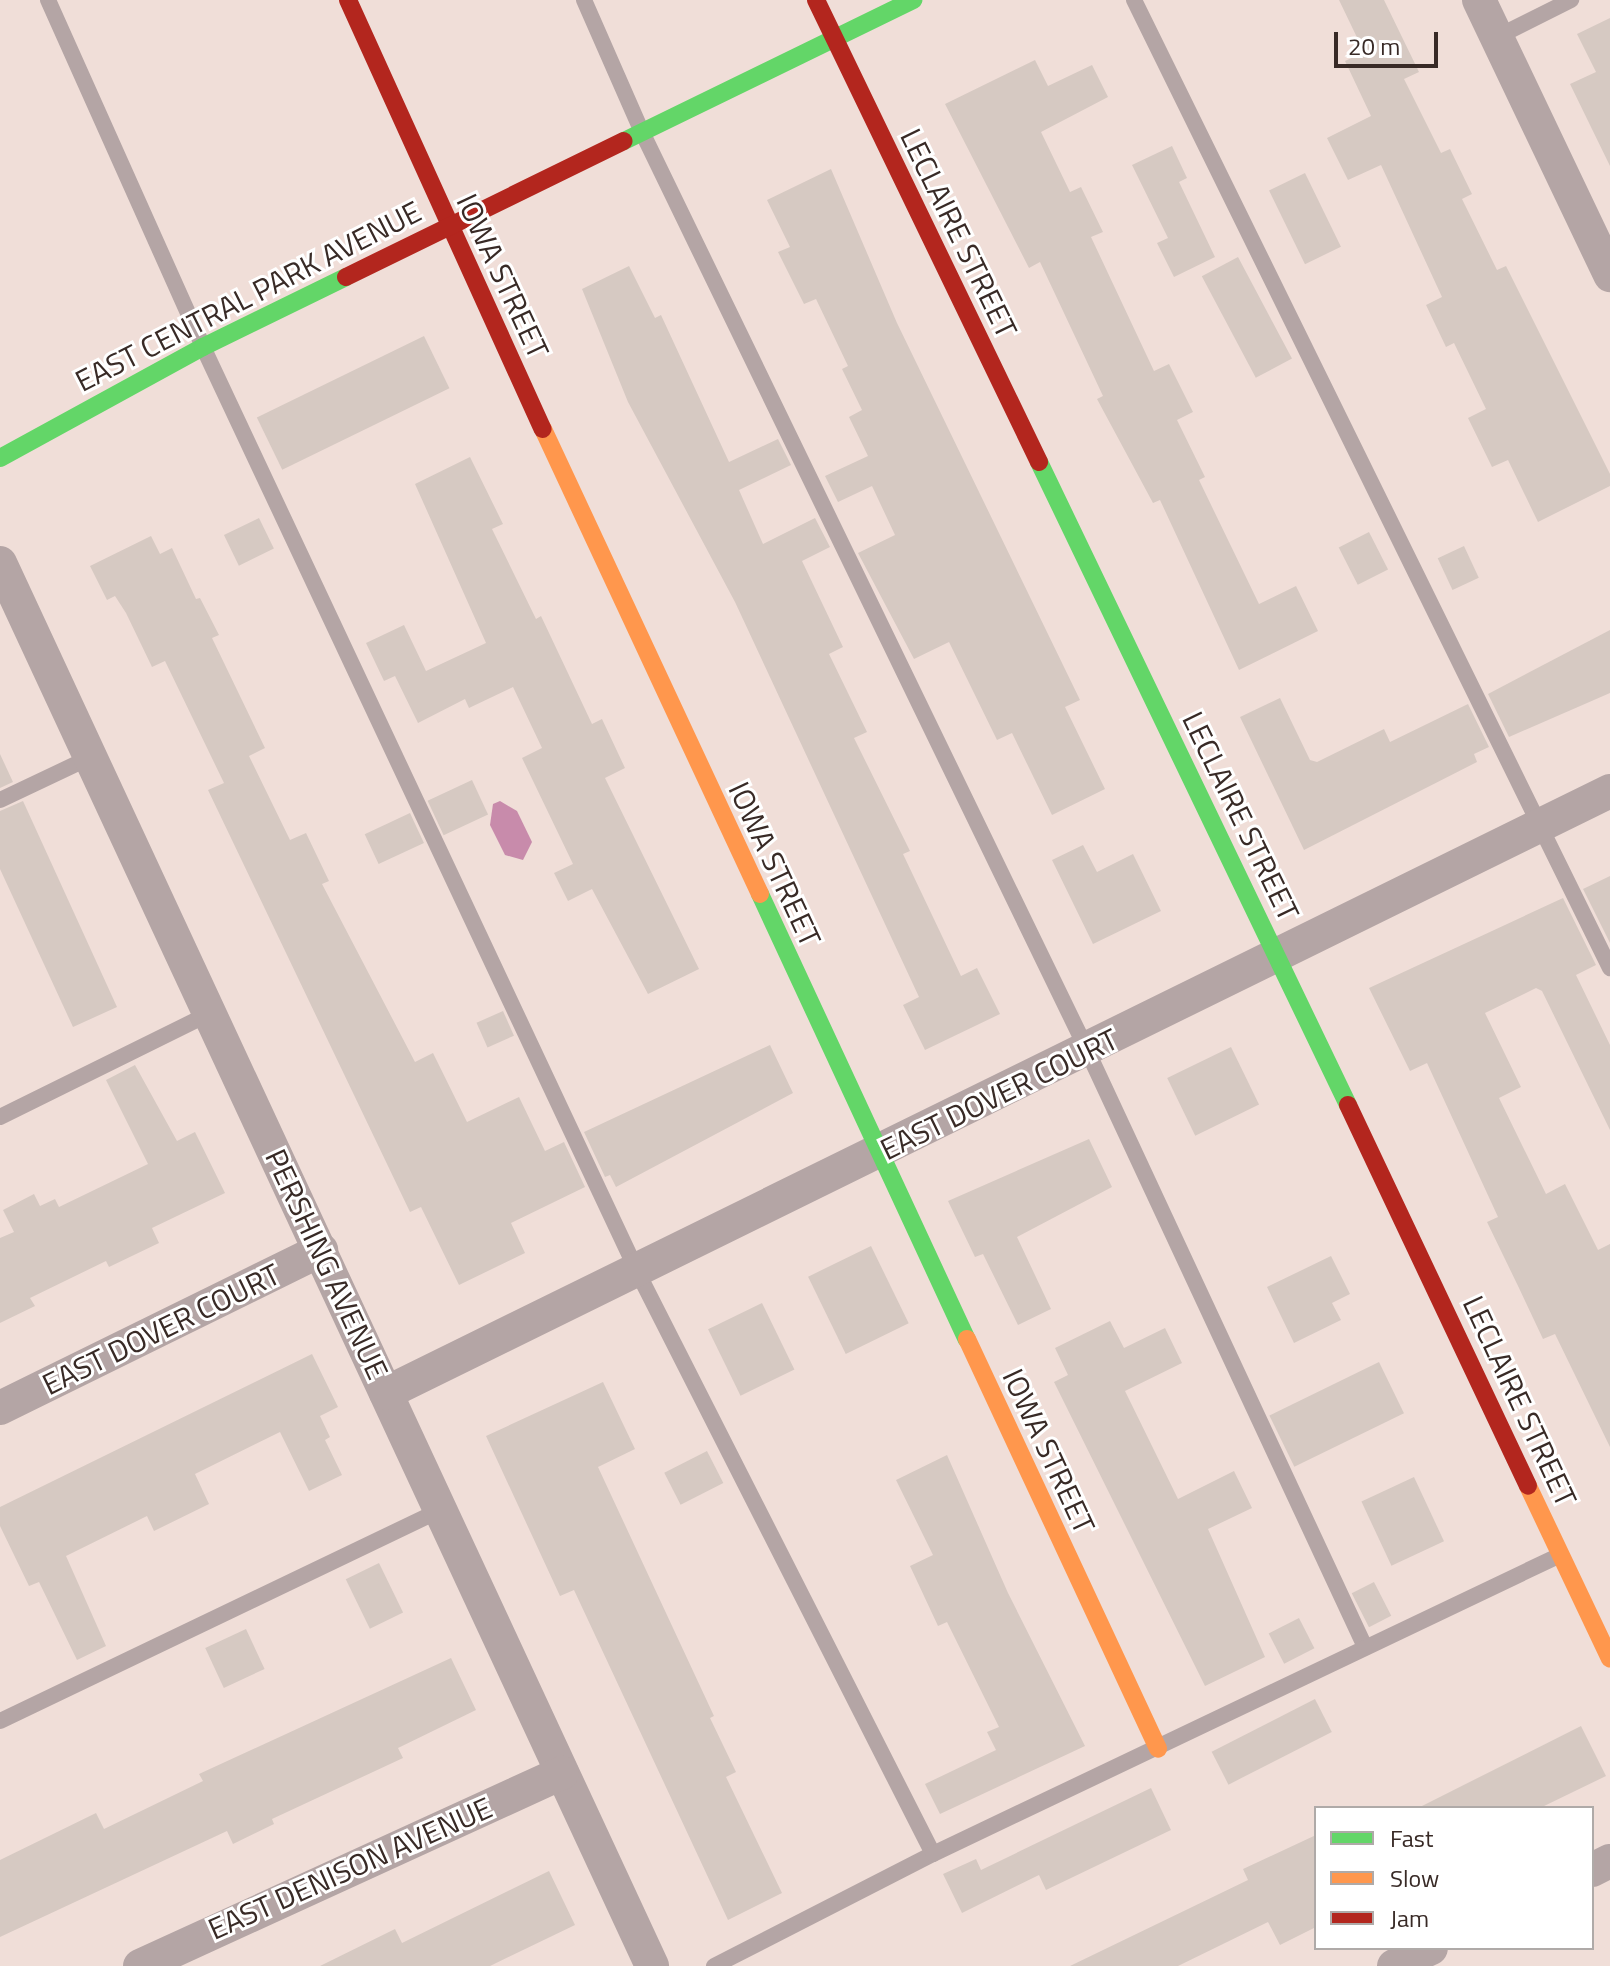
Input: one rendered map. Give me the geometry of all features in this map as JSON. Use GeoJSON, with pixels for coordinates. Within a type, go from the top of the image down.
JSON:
{"type":"FeatureCollection","features":[{"type":"Feature","properties":{"kind":"street","name":"IOWA STREET"},"geometry":{"type":"LineString","coordinates":[[348,0],[448,226],[1158,1749]]}},
{"type":"Feature","properties":{"kind":"street","name":"LECLAIRE STREET"},"geometry":{"type":"LineString","coordinates":[[816,0],[1278,956],[1561,1554],[1604,1628],[1610,1659]]}},
{"type":"Feature","properties":{"kind":"street","name":"EAST CENTRAL PARK AVENUE"},"geometry":{"type":"LineString","coordinates":[[0,458],[203,347],[913,0]]}},
{"type":"Feature","properties":{"kind":"street"},"geometry":{"type":"LineString","coordinates":[[1479,0],[1602,233],[1610,275]]}},
{"type":"Feature","properties":{"kind":"street","name":"PERSHING AVENUE"},"geometry":{"type":"LineString","coordinates":[[0,563],[212,1012],[652,1966]]}},
{"type":"Feature","properties":{"kind":"street","name":"EAST DOVER COURT"},"geometry":{"type":"LineString","coordinates":[[386,1393],[878,1154],[1610,791]]}},
{"type":"Feature","properties":{"kind":"street","name":"EAST DOVER COURT"},"geometry":{"type":"LineString","coordinates":[[0,1408],[321,1250]]}},
{"type":"Feature","properties":{"kind":"street","name":"EAST DENISON AVENUE"},"geometry":{"type":"LineString","coordinates":[[140,1966],[562,1773]]}},
{"type":"Feature","properties":{"kind":"street"},"geometry":{"type":"LineString","coordinates":[[1394,1966],[1427,1950]]}},
{"type":"Feature","properties":{"kind":"lane"},"geometry":{"type":"LineString","coordinates":[[48,0],[203,347],[636,1269],[933,1854]]}},
{"type":"Feature","properties":{"kind":"lane"},"geometry":{"type":"LineString","coordinates":[[584,0],[642,132],[1087,1050],[1365,1647]]}},
{"type":"Feature","properties":{"kind":"lane"},"geometry":{"type":"LineString","coordinates":[[1134,0],[1543,823],[1610,968]]}},
{"type":"Feature","properties":{"kind":"lane"},"geometry":{"type":"LineString","coordinates":[[1497,37],[1571,0]]}},
{"type":"Feature","properties":{"kind":"lane"},"geometry":{"type":"LineString","coordinates":[[0,800],[91,757]]}},
{"type":"Feature","properties":{"kind":"lane"},"geometry":{"type":"LineString","coordinates":[[0,1117],[212,1012]]}},
{"type":"Feature","properties":{"kind":"lane"},"geometry":{"type":"LineString","coordinates":[[0,1721],[441,1510]]}},
{"type":"Feature","properties":{"kind":"lane"},"geometry":{"type":"LineString","coordinates":[[714,1966],[933,1854],[1561,1554]]}},
{"type":"Feature","properties":{"kind":"shaded area"},"geometry":{"type":"Polygon","coordinates":[[[500,801],[517,811],[532,842],[523,860],[505,855],[490,825],[493,804],[500,801]]]}},
{"type":"Feature","properties":{"kind":"building"},"geometry":{"type":"Polygon","coordinates":[[[1339,0],[1384,0],[1419,72],[1404,79],[1441,153],[1450,149],[1472,194],[1462,199],[1497,270],[1506,266],[1610,474],[1610,486],[1538,522],[1508,460],[1492,467],[1468,418],[1486,409],[1454,343],[1446,347],[1426,305],[1442,297],[1381,165],[1348,180],[1327,138],[1371,116],[1345,61],[1364,52],[1339,0]]]}},
{"type":"Feature","properties":{"kind":"building"},"geometry":{"type":"Polygon","coordinates":[[[1610,18],[1610,166],[1570,84],[1596,72],[1577,34],[1610,18]]]}},
{"type":"Feature","properties":{"kind":"building"},"geometry":{"type":"Polygon","coordinates":[[[1035,60],[1048,86],[1092,65],[1108,97],[1041,132],[1070,192],[1081,187],[1103,232],[1091,237],[1154,371],[1169,364],[1193,412],[1177,420],[1205,477],[1199,480],[1259,604],[1296,586],[1318,631],[1239,670],[1160,500],[1153,503],[1097,399],[1103,396],[1040,262],[1029,268],[945,104],[1035,60]]]}},
{"type":"Feature","properties":{"kind":"building"},"geometry":{"type":"Polygon","coordinates":[[[1172,146],[1187,178],[1179,182],[1215,257],[1174,277],[1157,243],[1168,238],[1132,165],[1172,146]]]}},
{"type":"Feature","properties":{"kind":"building"},"geometry":{"type":"Polygon","coordinates":[[[831,169],[897,323],[1080,700],[1065,707],[1105,789],[1052,815],[1012,733],[997,740],[949,642],[914,659],[858,553],[895,535],[872,486],[838,502],[825,476],[868,456],[849,417],[862,410],[842,369],[848,366],[816,299],[804,304],[778,252],[790,247],[767,200],[831,169]]]}},
{"type":"Feature","properties":{"kind":"building"},"geometry":{"type":"Polygon","coordinates":[[[1305,173],[1341,247],[1305,264],[1269,191],[1305,173]]]}},
{"type":"Feature","properties":{"kind":"building"},"geometry":{"type":"Polygon","coordinates":[[[1238,257],[1292,359],[1256,378],[1202,276],[1238,257]]]}},
{"type":"Feature","properties":{"kind":"building"},"geometry":{"type":"Polygon","coordinates":[[[629,266],[655,318],[661,315],[729,462],[778,439],[791,465],[739,490],[763,544],[815,518],[830,547],[802,561],[843,647],[829,654],[867,732],[854,738],[910,851],[903,854],[961,976],[977,968],[1000,1014],[925,1050],[903,1005],[919,997],[735,602],[628,402],[582,289],[629,266]]]}},
{"type":"Feature","properties":{"kind":"building"},"geometry":{"type":"Polygon","coordinates":[[[424,336],[449,388],[282,470],[257,418],[424,336]]]}},
{"type":"Feature","properties":{"kind":"building"},"geometry":{"type":"Polygon","coordinates":[[[470,457],[503,524],[492,529],[536,619],[541,616],[592,724],[602,719],[625,768],[605,778],[699,969],[648,994],[592,889],[568,901],[554,873],[573,864],[522,758],[542,748],[513,687],[469,708],[465,699],[418,723],[395,676],[384,681],[366,643],[404,625],[426,671],[486,643],[415,484],[470,457]]]}},
{"type":"Feature","properties":{"kind":"building"},"geometry":{"type":"Polygon","coordinates":[[[259,518],[274,549],[239,566],[224,535],[259,518]]]}},
{"type":"Feature","properties":{"kind":"building"},"geometry":{"type":"Polygon","coordinates":[[[1369,532],[1388,569],[1358,585],[1339,547],[1369,532]]]}},
{"type":"Feature","properties":{"kind":"building"},"geometry":{"type":"Polygon","coordinates":[[[151,536],[160,554],[172,548],[196,599],[200,598],[219,635],[212,638],[265,748],[249,756],[290,840],[306,833],[329,881],[322,884],[415,1062],[433,1053],[467,1122],[519,1097],[545,1151],[564,1142],[585,1187],[511,1223],[525,1253],[459,1285],[421,1207],[410,1212],[208,790],[224,783],[165,661],[152,667],[126,613],[115,596],[107,600],[90,566],[151,536]]]}},
{"type":"Feature","properties":{"kind":"building"},"geometry":{"type":"Polygon","coordinates":[[[1464,546],[1479,578],[1453,590],[1438,558],[1464,546]]]}},
{"type":"Feature","properties":{"kind":"building"},"geometry":{"type":"Polygon","coordinates":[[[1610,630],[1610,693],[1509,737],[1488,694],[1610,630]]]}},
{"type":"Feature","properties":{"kind":"building"},"geometry":{"type":"Polygon","coordinates":[[[1280,698],[1310,760],[1317,762],[1384,729],[1390,742],[1468,704],[1489,747],[1474,754],[1477,762],[1304,850],[1240,717],[1280,698]]]}},
{"type":"Feature","properties":{"kind":"building"},"geometry":{"type":"Polygon","coordinates":[[[0,754],[13,782],[0,788],[0,754]]]}},
{"type":"Feature","properties":{"kind":"building"},"geometry":{"type":"Polygon","coordinates":[[[472,780],[488,814],[444,835],[428,801],[472,780]]]}},
{"type":"Feature","properties":{"kind":"building"},"geometry":{"type":"Polygon","coordinates":[[[23,801],[117,1007],[73,1027],[0,869],[0,811],[23,801]]]}},
{"type":"Feature","properties":{"kind":"building"},"geometry":{"type":"Polygon","coordinates":[[[410,813],[424,843],[379,864],[365,834],[410,813]]]}},
{"type":"Feature","properties":{"kind":"building"},"geometry":{"type":"Polygon","coordinates":[[[1083,845],[1097,872],[1133,854],[1161,911],[1093,944],[1052,860],[1083,845]]]}},
{"type":"Feature","properties":{"kind":"building"},"geometry":{"type":"Polygon","coordinates":[[[1610,876],[1610,943],[1583,889],[1610,876]]]}},
{"type":"Feature","properties":{"kind":"building"},"geometry":{"type":"Polygon","coordinates":[[[1563,898],[1596,965],[1576,975],[1610,1045],[1610,1130],[1542,991],[1536,988],[1485,1013],[1521,1087],[1499,1098],[1546,1194],[1565,1184],[1598,1250],[1610,1244],[1610,1447],[1555,1334],[1543,1339],[1487,1222],[1498,1217],[1427,1063],[1410,1071],[1369,988],[1563,898]]]}},
{"type":"Feature","properties":{"kind":"building"},"geometry":{"type":"Polygon","coordinates":[[[503,1011],[514,1036],[487,1047],[477,1023],[503,1011]]]}},
{"type":"Feature","properties":{"kind":"building"},"geometry":{"type":"Polygon","coordinates":[[[770,1045],[793,1093],[616,1187],[610,1175],[605,1177],[584,1132],[770,1045]]]}},
{"type":"Feature","properties":{"kind":"building"},"geometry":{"type":"Polygon","coordinates":[[[1231,1047],[1259,1105],[1195,1136],[1167,1078],[1231,1047]]]}},
{"type":"Feature","properties":{"kind":"building"},"geometry":{"type":"Polygon","coordinates":[[[135,1065],[177,1141],[195,1132],[225,1193],[152,1228],[159,1243],[109,1267],[106,1261],[30,1298],[35,1306],[0,1323],[0,1238],[14,1232],[3,1210],[34,1194],[40,1206],[55,1199],[59,1207],[148,1164],[106,1080],[135,1065]]]}},
{"type":"Feature","properties":{"kind":"building"},"geometry":{"type":"Polygon","coordinates":[[[1089,1139],[1112,1187],[1017,1237],[1051,1309],[1018,1325],[983,1254],[975,1257],[948,1201],[1089,1139]]]}},
{"type":"Feature","properties":{"kind":"building"},"geometry":{"type":"Polygon","coordinates":[[[871,1246],[909,1323],[846,1354],[808,1277],[871,1246]]]}},
{"type":"Feature","properties":{"kind":"building"},"geometry":{"type":"Polygon","coordinates":[[[1331,1256],[1350,1294],[1332,1303],[1341,1320],[1294,1343],[1267,1287],[1331,1256]]]}},
{"type":"Feature","properties":{"kind":"building"},"geometry":{"type":"Polygon","coordinates":[[[762,1303],[794,1370],[741,1396],[708,1329],[762,1303]]]}},
{"type":"Feature","properties":{"kind":"building"},"geometry":{"type":"Polygon","coordinates":[[[1110,1321],[1124,1348],[1165,1328],[1182,1363],[1125,1391],[1178,1499],[1234,1471],[1252,1508],[1208,1529],[1265,1657],[1205,1686],[1054,1382],[1068,1375],[1055,1348],[1110,1321]]]}},
{"type":"Feature","properties":{"kind":"building"},"geometry":{"type":"Polygon","coordinates":[[[312,1354],[338,1407],[320,1416],[330,1437],[325,1440],[342,1475],[309,1491],[280,1432],[195,1474],[209,1504],[154,1531],[147,1516],[66,1556],[106,1646],[77,1660],[39,1582],[29,1586],[0,1526],[0,1507],[312,1354]]]}},
{"type":"Feature","properties":{"kind":"building"},"geometry":{"type":"Polygon","coordinates":[[[1379,1362],[1404,1413],[1294,1467],[1269,1415],[1379,1362]]]}},
{"type":"Feature","properties":{"kind":"building"},"geometry":{"type":"Polygon","coordinates":[[[603,1382],[635,1449],[598,1467],[714,1716],[710,1718],[736,1772],[726,1777],[782,1893],[728,1920],[574,1590],[560,1596],[486,1436],[603,1382]]]}},
{"type":"Feature","properties":{"kind":"building"},"geometry":{"type":"Polygon","coordinates":[[[707,1451],[723,1483],[681,1505],[664,1473],[707,1451]]]}},
{"type":"Feature","properties":{"kind":"building"},"geometry":{"type":"Polygon","coordinates":[[[947,1455],[1008,1593],[1085,1746],[940,1814],[925,1784],[996,1750],[987,1732],[999,1727],[947,1622],[938,1626],[910,1566],[933,1555],[896,1480],[947,1455]]]}},
{"type":"Feature","properties":{"kind":"building"},"geometry":{"type":"Polygon","coordinates":[[[1414,1477],[1444,1541],[1391,1566],[1361,1502],[1414,1477]]]}},
{"type":"Feature","properties":{"kind":"building"},"geometry":{"type":"Polygon","coordinates":[[[379,1563],[403,1612],[370,1629],[346,1579],[379,1563]]]}},
{"type":"Feature","properties":{"kind":"building"},"geometry":{"type":"Polygon","coordinates":[[[1374,1582],[1391,1616],[1369,1627],[1352,1593],[1374,1582]]]}},
{"type":"Feature","properties":{"kind":"building"},"geometry":{"type":"Polygon","coordinates":[[[1299,1618],[1314,1648],[1284,1664],[1269,1633],[1299,1618]]]}},
{"type":"Feature","properties":{"kind":"building"},"geometry":{"type":"Polygon","coordinates":[[[246,1629],[265,1669],[224,1688],[205,1648],[246,1629]]]}},
{"type":"Feature","properties":{"kind":"building"},"geometry":{"type":"Polygon","coordinates":[[[451,1658],[476,1710],[398,1748],[403,1758],[272,1819],[274,1824],[233,1844],[227,1831],[0,1937],[0,1860],[96,1813],[104,1829],[203,1781],[199,1774],[451,1658]]]}},
{"type":"Feature","properties":{"kind":"building"},"geometry":{"type":"Polygon","coordinates":[[[1315,1699],[1332,1732],[1228,1785],[1212,1752],[1315,1699]]]}},
{"type":"Feature","properties":{"kind":"building"},"geometry":{"type":"Polygon","coordinates":[[[1581,1726],[1606,1776],[1544,1806],[1422,1806],[1581,1726]]]}},
{"type":"Feature","properties":{"kind":"building"},"geometry":{"type":"Polygon","coordinates":[[[1151,1788],[1171,1830],[1046,1890],[1039,1875],[962,1913],[943,1874],[976,1859],[981,1870],[1151,1788]]]}},
{"type":"Feature","properties":{"kind":"building"},"geometry":{"type":"Polygon","coordinates":[[[1314,1836],[1314,1928],[1280,1945],[1268,1922],[1178,1966],[1070,1966],[1248,1880],[1243,1869],[1314,1836]]]}},
{"type":"Feature","properties":{"kind":"building"},"geometry":{"type":"Polygon","coordinates":[[[549,1871],[575,1925],[490,1966],[320,1966],[395,1929],[402,1943],[549,1871]]]}},
{"type":"Feature","properties":{"kind":"traffic: fast"},"geometry":{"type":"LineString","coordinates":[[624,141],[913,0]]}},
{"type":"Feature","properties":{"kind":"traffic: fast"},"geometry":{"type":"LineString","coordinates":[[0,458],[203,347],[346,277]]}},
{"type":"Feature","properties":{"kind":"traffic: fast"},"geometry":{"type":"LineString","coordinates":[[1039,462],[1348,1105]]}},
{"type":"Feature","properties":{"kind":"traffic: fast"},"geometry":{"type":"LineString","coordinates":[[760,894],[967,1339]]}},
{"type":"Feature","properties":{"kind":"traffic: slow"},"geometry":{"type":"LineString","coordinates":[[543,429],[760,894]]}},
{"type":"Feature","properties":{"kind":"traffic: slow"},"geometry":{"type":"LineString","coordinates":[[967,1339],[1158,1749]]}},
{"type":"Feature","properties":{"kind":"traffic: slow"},"geometry":{"type":"LineString","coordinates":[[1528,1486],[1610,1659]]}},
{"type":"Feature","properties":{"kind":"traffic: jam"},"geometry":{"type":"LineString","coordinates":[[348,0],[543,429]]}},
{"type":"Feature","properties":{"kind":"traffic: jam"},"geometry":{"type":"LineString","coordinates":[[816,0],[1039,462]]}},
{"type":"Feature","properties":{"kind":"traffic: jam"},"geometry":{"type":"LineString","coordinates":[[346,277],[624,141]]}},
{"type":"Feature","properties":{"kind":"traffic: jam"},"geometry":{"type":"LineString","coordinates":[[1348,1105],[1528,1486]]}}]}
